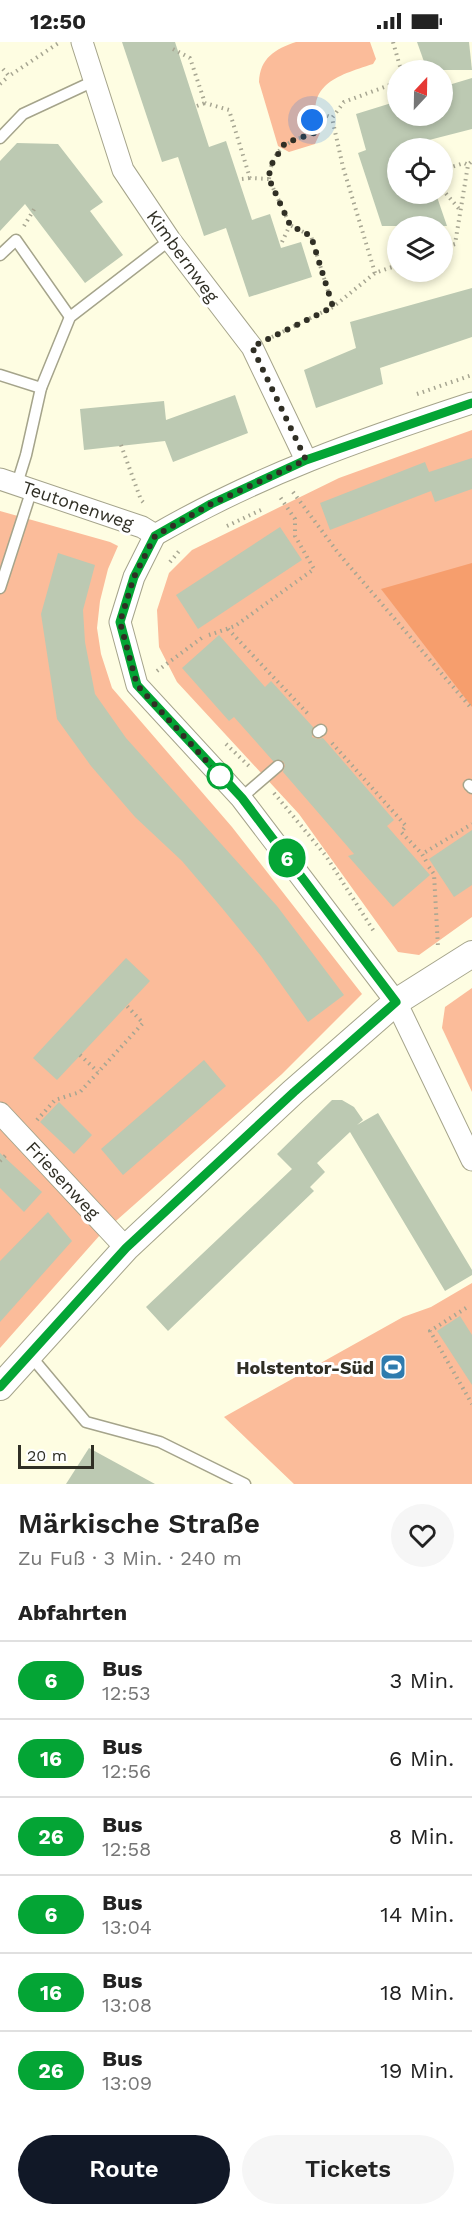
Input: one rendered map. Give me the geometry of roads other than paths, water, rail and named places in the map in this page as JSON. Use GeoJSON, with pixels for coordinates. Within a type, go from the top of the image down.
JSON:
{"type":"FeatureCollection","features":[{"type":"Feature","properties":{"kind":"street","name":"Kimbernweg"},"geometry":{"type":"LineString","coordinates":[[82,42],[123,170],[170,240],[252,347],[306,460]]}},
{"type":"Feature","properties":{"kind":"street"},"geometry":{"type":"LineString","coordinates":[[472,403],[306,460],[211,504],[155,536],[134,577],[120,622],[137,685],[242,798],[396,1002],[472,1160]]}},
{"type":"Feature","properties":{"kind":"street","name":"Teutonenweg"},"geometry":{"type":"LineString","coordinates":[[16,484],[142,527],[155,536]]}},
{"type":"Feature","properties":{"kind":"street"},"geometry":{"type":"LineString","coordinates":[[0,1386],[126,1248],[294,1092],[396,1002],[472,954]]}},
{"type":"Feature","properties":{"kind":"street","name":"Friesenweg"},"geometry":{"type":"LineString","coordinates":[[0,1113],[126,1248]]}},
{"type":"Feature","properties":{"kind":"lane"},"geometry":{"type":"LineString","coordinates":[[0,138],[23,114],[94,81]]}},
{"type":"Feature","properties":{"kind":"lane"},"geometry":{"type":"LineString","coordinates":[[0,255],[16,240],[70,317]]}},
{"type":"Feature","properties":{"kind":"lane"},"geometry":{"type":"LineString","coordinates":[[0,588],[16,484],[26,455],[41,388],[70,317],[170,240]]}},
{"type":"Feature","properties":{"kind":"lane"},"geometry":{"type":"LineString","coordinates":[[0,375],[41,388]]}},
{"type":"Feature","properties":{"kind":"lane"},"geometry":{"type":"LineString","coordinates":[[242,798],[278,766]]}},
{"type":"Feature","properties":{"kind":"lane"},"geometry":{"type":"LineString","coordinates":[[29,1354],[86,1422],[159,1442],[245,1484]]}},
{"type":"Feature","properties":{"kind":"place","name":"Holstentor-Süd"},"geometry":{"type":"Point","coordinates":[393,1367]}}]}
